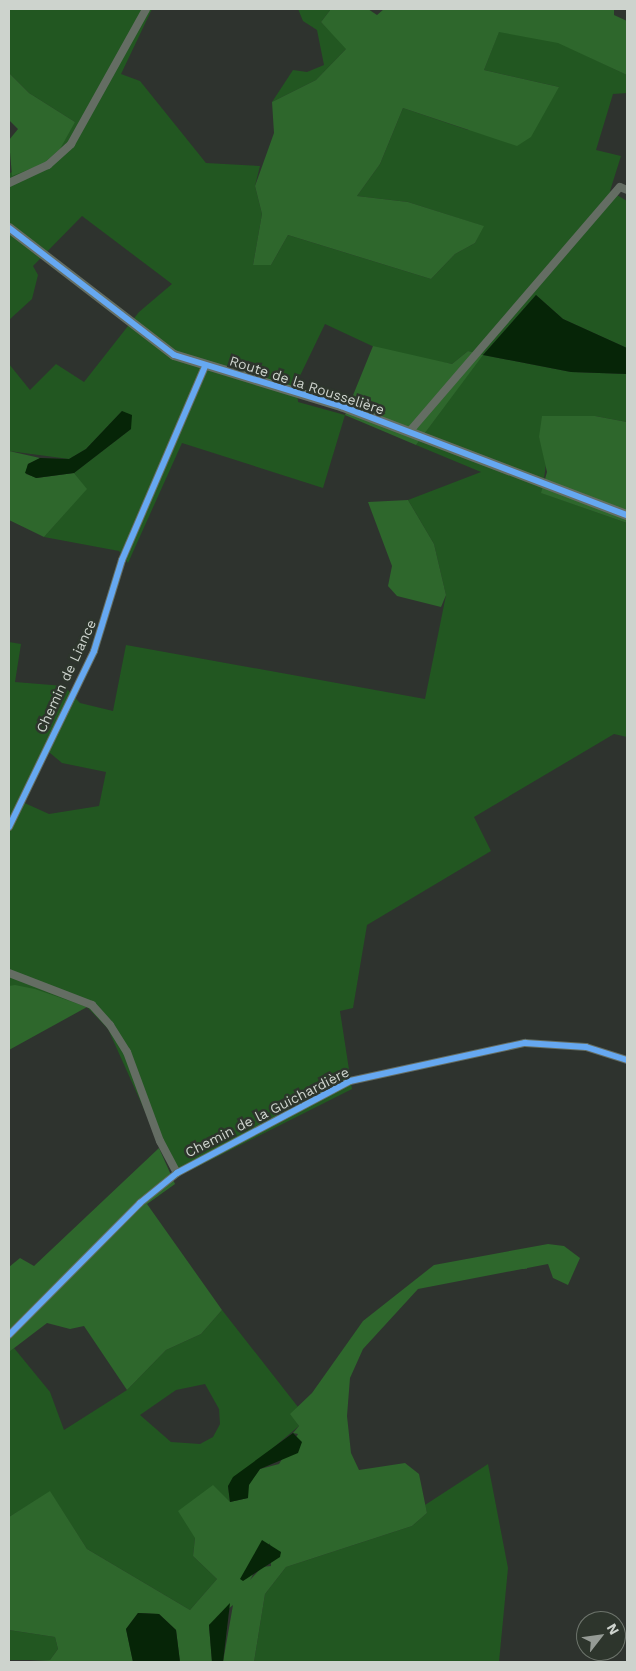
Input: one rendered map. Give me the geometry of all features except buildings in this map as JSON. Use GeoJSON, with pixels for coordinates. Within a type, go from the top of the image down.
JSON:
{"type":"FeatureCollection","features":[{"type":"Feature","properties":{"kind":"street"},"geometry":{"type":"LineString","coordinates":[[9,183],[48,165],[70,144],[146,9]]}},
{"type":"Feature","properties":{"kind":"street"},"geometry":{"type":"LineString","coordinates":[[409,432],[620,187],[627,190]]}},
{"type":"Feature","properties":{"kind":"street","name":"Route de la Rousselière"},"geometry":{"type":"LineString","coordinates":[[9,228],[155,344],[205,366],[342,406],[627,515]]}},
{"type":"Feature","properties":{"kind":"street","name":"Chemin de Liance"},"geometry":{"type":"LineString","coordinates":[[9,827],[94,651],[122,560],[205,366]]}},
{"type":"Feature","properties":{"kind":"street"},"geometry":{"type":"LineString","coordinates":[[9,973],[92,1005],[110,1025],[128,1052],[160,1141],[177,1173]]}},
{"type":"Feature","properties":{"kind":"street","name":"Chemin de la Guichardière"},"geometry":{"type":"LineString","coordinates":[[9,1335],[140,1203],[177,1173],[371,1075],[525,1043],[586,1047],[627,1060]]}},
{"type":"Feature","properties":{"kind":"shaded area"},"geometry":{"type":"Polygon","coordinates":[[[9,9],[152,9],[121,74],[140,81],[206,163],[260,166],[255,186],[262,214],[253,265],[271,265],[288,235],[431,279],[455,254],[475,243],[483,226],[408,202],[357,196],[380,164],[403,108],[468,130],[559,87],[484,70],[499,31],[558,42],[627,75],[627,93],[613,94],[596,150],[621,156],[610,191],[627,201],[627,348],[563,319],[536,295],[483,355],[571,372],[627,374],[627,422],[595,416],[539,437],[547,457],[542,493],[627,523],[627,737],[614,734],[474,817],[491,851],[367,925],[353,1008],[340,1011],[352,1089],[175,1178],[108,1029],[87,1007],[9,986],[9,642],[21,644],[15,682],[64,686],[80,703],[113,711],[126,645],[425,699],[446,595],[434,544],[408,500],[481,472],[416,445],[482,355],[468,351],[452,364],[385,352],[325,324],[297,382],[298,402],[345,415],[323,488],[182,443],[128,563],[119,551],[44,537],[86,489],[74,473],[131,429],[122,411],[86,449],[69,459],[9,451],[9,364],[30,390],[56,364],[84,382],[139,312],[172,284],[82,216],[33,266],[38,275],[32,299],[9,320],[9,174],[75,122],[29,93],[9,73],[9,9]],[[44,748],[18,800],[49,814],[99,806],[106,772],[62,763],[44,748]]]}},
{"type":"Feature","properties":{"kind":"shaded area"},"geometry":{"type":"Polygon","coordinates":[[[298,9],[331,9],[321,22],[347,48],[316,80],[272,102],[293,70],[307,72],[324,65],[317,30],[303,21],[298,9]]]}},
{"type":"Feature","properties":{"kind":"shaded area"},"geometry":{"type":"Polygon","coordinates":[[[536,295],[563,319],[627,348],[627,374],[571,372],[483,355],[536,295]]]}},
{"type":"Feature","properties":{"kind":"shaded area"},"geometry":{"type":"Polygon","coordinates":[[[122,411],[132,415],[131,429],[74,473],[36,478],[25,473],[28,464],[40,458],[69,459],[86,449],[122,411]]]}},
{"type":"Feature","properties":{"kind":"shaded area"},"geometry":{"type":"Polygon","coordinates":[[[222,1310],[298,1407],[291,1414],[299,1426],[228,1486],[230,1502],[195,1538],[193,1556],[217,1579],[190,1610],[87,1549],[50,1492],[9,1517],[9,1352],[14,1348],[50,1392],[64,1430],[127,1390],[166,1350],[201,1334],[222,1310]],[[205,1384],[176,1390],[140,1415],[171,1442],[200,1444],[213,1437],[220,1424],[219,1409],[205,1384]]]}},
{"type":"Feature","properties":{"kind":"shaded area"},"geometry":{"type":"Polygon","coordinates":[[[293,1433],[302,1442],[298,1453],[260,1469],[249,1485],[248,1498],[230,1502],[228,1486],[233,1477],[293,1433]]]}},
{"type":"Feature","properties":{"kind":"shaded area"},"geometry":{"type":"Polygon","coordinates":[[[488,1464],[508,1568],[499,1662],[254,1662],[265,1594],[286,1567],[412,1526],[427,1513],[425,1505],[488,1464]]]}},
{"type":"Feature","properties":{"kind":"shaded area"},"geometry":{"type":"Polygon","coordinates":[[[262,1540],[281,1552],[280,1557],[243,1581],[240,1579],[262,1540]]]}},
{"type":"Feature","properties":{"kind":"shaded area"},"geometry":{"type":"Polygon","coordinates":[[[230,1603],[223,1662],[212,1662],[209,1625],[230,1603]]]}},
{"type":"Feature","properties":{"kind":"shaded area"},"geometry":{"type":"Polygon","coordinates":[[[138,1613],[159,1614],[176,1630],[180,1662],[133,1662],[126,1629],[138,1613]]]}},
{"type":"Feature","properties":{"kind":"shaded area"},"geometry":{"type":"Polygon","coordinates":[[[9,1630],[55,1637],[58,1649],[50,1660],[9,1660],[9,1630]]]}},
{"type":"Feature","properties":{"kind":"green space"},"geometry":{"type":"Polygon","coordinates":[[[331,9],[368,9],[377,15],[384,9],[614,9],[614,15],[627,21],[627,75],[558,43],[499,32],[484,70],[559,87],[531,137],[517,146],[403,108],[380,164],[357,196],[408,202],[484,226],[475,243],[455,254],[431,279],[288,235],[271,265],[253,265],[262,214],[255,186],[274,133],[272,102],[316,80],[346,49],[321,22],[331,9]]]}},
{"type":"Feature","properties":{"kind":"green space"},"geometry":{"type":"Polygon","coordinates":[[[9,73],[29,93],[75,122],[60,149],[43,164],[12,176],[9,140],[18,129],[9,120],[9,73]]]}},
{"type":"Feature","properties":{"kind":"green space"},"geometry":{"type":"Polygon","coordinates":[[[373,346],[452,364],[468,351],[483,355],[416,445],[345,415],[373,346]]]}},
{"type":"Feature","properties":{"kind":"green space"},"geometry":{"type":"Polygon","coordinates":[[[542,416],[595,416],[627,422],[627,523],[541,493],[547,472],[539,437],[542,416]]]}},
{"type":"Feature","properties":{"kind":"green space"},"geometry":{"type":"Polygon","coordinates":[[[9,451],[40,458],[28,464],[26,474],[37,478],[74,473],[87,489],[44,537],[9,520],[9,451]]]}},
{"type":"Feature","properties":{"kind":"green space"},"geometry":{"type":"Polygon","coordinates":[[[408,500],[434,544],[446,595],[441,607],[397,596],[388,586],[392,566],[368,502],[408,500]]]}},
{"type":"Feature","properties":{"kind":"green space"},"geometry":{"type":"Polygon","coordinates":[[[15,985],[35,989],[87,1007],[9,1050],[9,986],[15,985]]]}},
{"type":"Feature","properties":{"kind":"green space"},"geometry":{"type":"Polygon","coordinates":[[[159,1148],[175,1184],[147,1204],[222,1310],[201,1334],[166,1350],[127,1390],[84,1326],[70,1329],[47,1323],[9,1352],[9,1267],[20,1258],[34,1266],[159,1148]]]}},
{"type":"Feature","properties":{"kind":"green space"},"geometry":{"type":"Polygon","coordinates":[[[548,1244],[564,1246],[580,1258],[568,1285],[553,1278],[548,1264],[418,1289],[363,1349],[350,1378],[347,1416],[351,1453],[359,1470],[405,1463],[419,1474],[427,1513],[412,1526],[286,1567],[265,1594],[254,1662],[223,1662],[233,1605],[209,1625],[212,1662],[180,1662],[176,1630],[159,1614],[138,1613],[126,1629],[133,1662],[9,1662],[50,1660],[58,1649],[55,1637],[9,1630],[9,1517],[50,1491],[87,1549],[190,1610],[217,1579],[193,1556],[195,1538],[178,1511],[213,1485],[230,1502],[248,1498],[248,1485],[260,1469],[279,1464],[298,1434],[293,1433],[299,1426],[290,1414],[312,1393],[363,1321],[434,1265],[548,1244]],[[270,1543],[250,1580],[262,1567],[271,1566],[270,1543]]]}},
{"type":"Feature","properties":{"kind":"cycle path"},"geometry":{"type":"LineString","coordinates":[[9,228],[174,355],[341,406],[627,515]]}},
{"type":"Feature","properties":{"kind":"cycle path"},"geometry":{"type":"LineString","coordinates":[[9,827],[94,651],[122,560],[205,366]]}},
{"type":"Feature","properties":{"kind":"cycle path"},"geometry":{"type":"LineString","coordinates":[[9,1335],[140,1203],[177,1173],[350,1081],[525,1043],[586,1047],[627,1060]]}}]}
